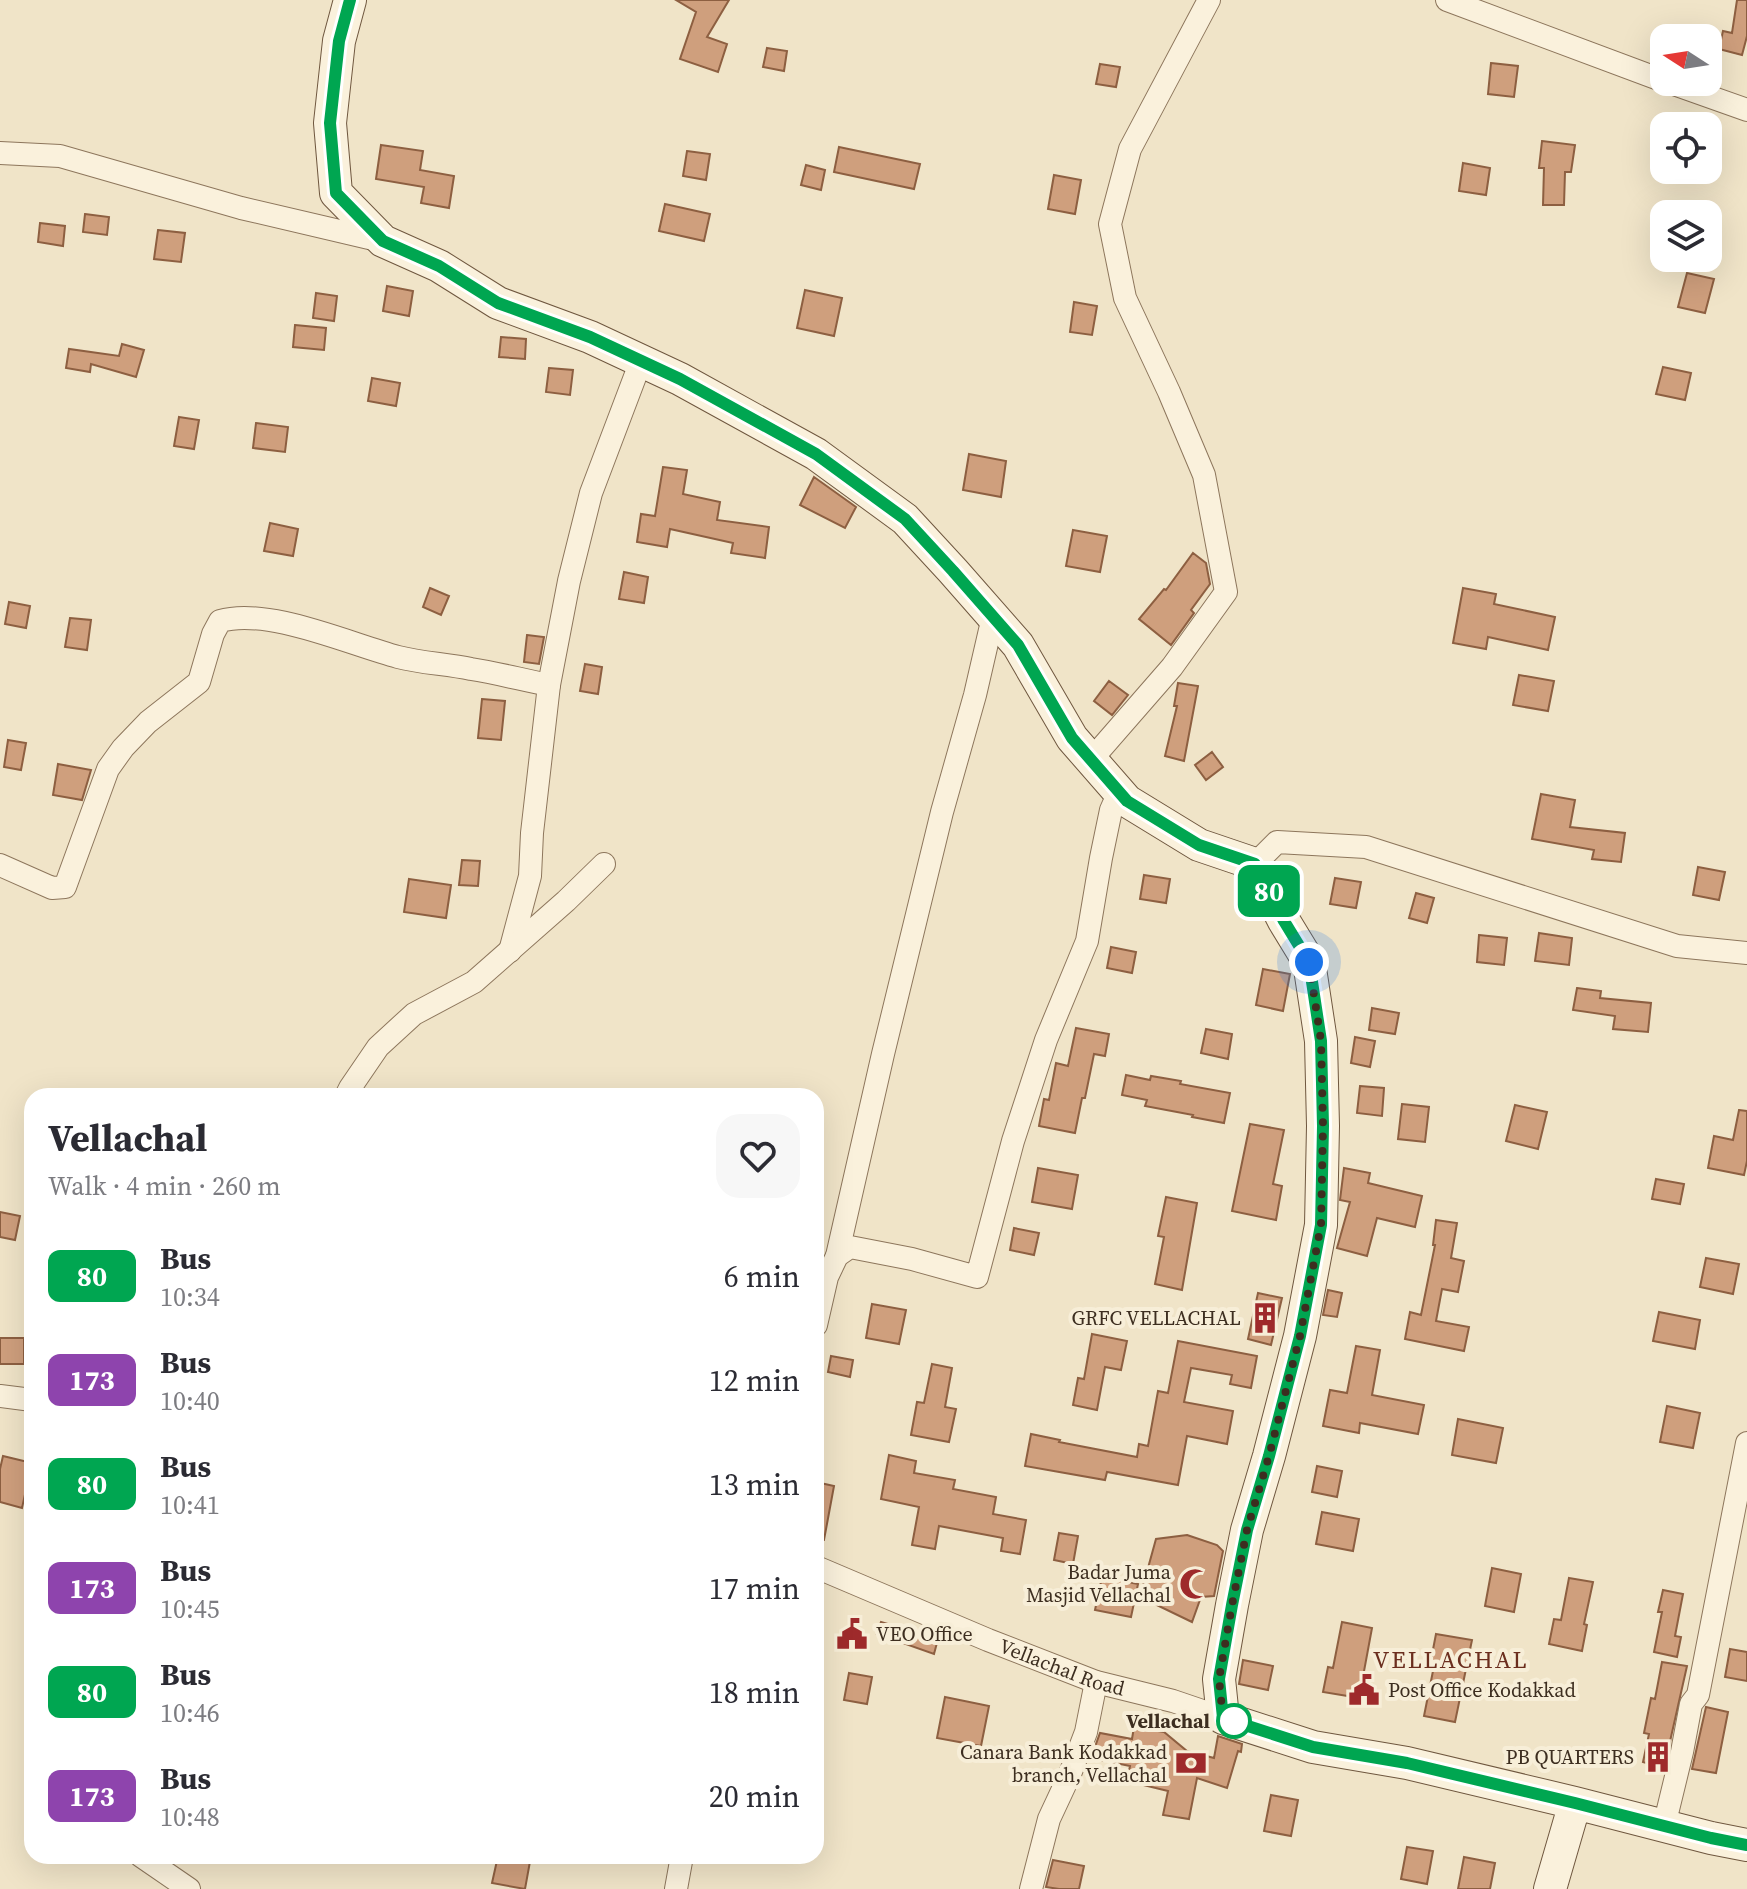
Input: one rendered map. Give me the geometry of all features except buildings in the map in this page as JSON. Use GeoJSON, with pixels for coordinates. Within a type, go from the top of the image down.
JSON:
{"type":"FeatureCollection","features":[{"type":"Feature","properties":{"kind":"main road"},"geometry":{"type":"LineString","coordinates":[[350,0],[339,41],[330,123],[336,193],[383,241],[439,266],[498,303],[590,337],[680,379],[816,454],[905,519],[1018,645],[1072,738],[1127,801],[1199,845],[1255,864],[1309,962],[1321,1041],[1321,1225],[1300,1336],[1247,1530],[1232,1605],[1219,1679],[1223,1718],[1313,1747],[1407,1763],[1747,1845]]}},
{"type":"Feature","properties":{"kind":"main road"},"geometry":{"type":"LineString","coordinates":[[1550,1889],[1575,1803]]}},
{"type":"Feature","properties":{"kind":"street"},"geometry":{"type":"LineString","coordinates":[[1091,760],[1172,667],[1226,592],[1204,475],[1125,298],[1110,224],[1130,149],[1209,0]]}},
{"type":"Feature","properties":{"kind":"street"},"geometry":{"type":"LineString","coordinates":[[1447,0],[1650,75]]}},
{"type":"Feature","properties":{"kind":"street"},"geometry":{"type":"LineString","coordinates":[[1708,96],[1747,110]]}},
{"type":"Feature","properties":{"kind":"street"},"geometry":{"type":"LineString","coordinates":[[0,153],[60,156],[241,208],[383,241]]}},
{"type":"Feature","properties":{"kind":"street"},"geometry":{"type":"LineString","coordinates":[[510,951],[530,876],[549,685],[569,581],[591,493],[641,361]]}},
{"type":"Feature","properties":{"kind":"street"},"geometry":{"type":"LineString","coordinates":[[0,865],[52,888],[65,887],[108,769],[148,722],[199,682],[220,621],[233,617],[259,618],[324,633],[400,658],[549,685]]}},
{"type":"Feature","properties":{"kind":"street"},"geometry":{"type":"LineString","coordinates":[[824,1290],[837,1256],[942,812],[993,617]]}},
{"type":"Feature","properties":{"kind":"street"},"geometry":{"type":"LineString","coordinates":[[837,1256],[850,1247],[912,1259],[977,1277],[1018,1126],[1046,1040],[1087,941],[1111,810],[1119,792]]}},
{"type":"Feature","properties":{"kind":"street"},"geometry":{"type":"LineString","coordinates":[[1255,864],[1277,842],[1366,847],[1677,946],[1747,953]]}},
{"type":"Feature","properties":{"kind":"street"},"geometry":{"type":"LineString","coordinates":[[350,1088],[378,1047],[414,1014],[474,982],[604,864]]}},
{"type":"Feature","properties":{"kind":"street"},"geometry":{"type":"LineString","coordinates":[[0,1396],[24,1399]]}},
{"type":"Feature","properties":{"kind":"street"},"geometry":{"type":"LineString","coordinates":[[1664,1826],[1691,1704],[1698,1695],[1747,1443]]}},
{"type":"Feature","properties":{"kind":"street","name":"Vellachal Road"},"geometry":{"type":"LineString","coordinates":[[824,1570],[1096,1682],[1173,1701],[1223,1718]]}},
{"type":"Feature","properties":{"kind":"street"},"geometry":{"type":"LineString","coordinates":[[1031,1889],[1049,1819],[1086,1732],[1096,1682]]}},
{"type":"Feature","properties":{"kind":"street"},"geometry":{"type":"LineString","coordinates":[[153,1864],[189,1889]]}},
{"type":"Feature","properties":{"kind":"street"},"geometry":{"type":"LineString","coordinates":[[676,1889],[681,1864]]}},
{"type":"Feature","properties":{"kind":"bus line","name":"80"},"geometry":{"type":"LineString","coordinates":[[350,0],[339,41],[330,123],[336,193],[383,241],[439,266],[498,303],[590,337],[680,379],[816,454],[905,519],[1018,645],[1072,738],[1127,801],[1199,845],[1255,864],[1309,962],[1321,1041],[1321,1225],[1300,1336],[1247,1530],[1232,1605],[1219,1679],[1223,1718],[1313,1747],[1407,1763],[1747,1845]]}},
{"type":"Feature","properties":{"kind":"place","name":"GRFC VELLACHAL"},"geometry":{"type":"Point","coordinates":[1265,1318]}},
{"type":"Feature","properties":{"kind":"place","name":"Badar Juma Masjid Vellachal"},"geometry":{"type":"Point","coordinates":[1195,1584]}},
{"type":"Feature","properties":{"kind":"place","name":"VEO Office"},"geometry":{"type":"Point","coordinates":[852,1634]}},
{"type":"Feature","properties":{"kind":"place","name":"Post Office Kodakkad"},"geometry":{"type":"Point","coordinates":[1364,1690]}},
{"type":"Feature","properties":{"kind":"place","name":"Vellachal"},"geometry":{"type":"Point","coordinates":[1234,1721]}},
{"type":"Feature","properties":{"kind":"place","name":"PB QUARTERS"},"geometry":{"type":"Point","coordinates":[1658,1757]}},
{"type":"Feature","properties":{"kind":"place","name":"Canara Bank Kodakkad branch, Vellachal"},"geometry":{"type":"Point","coordinates":[1191,1763]}},
{"type":"Feature","properties":{"kind":"district","name":"VELLACHAL"},"geometry":{"type":"Point","coordinates":[1451,1659]}},
{"type":"Feature","properties":{"kind":"route"},"geometry":{"type":"LineString","coordinates":[[1234,1721],[1223,1718],[1219,1679],[1247,1530],[1300,1336],[1321,1225],[1321,1041],[1309,962]]}}]}
